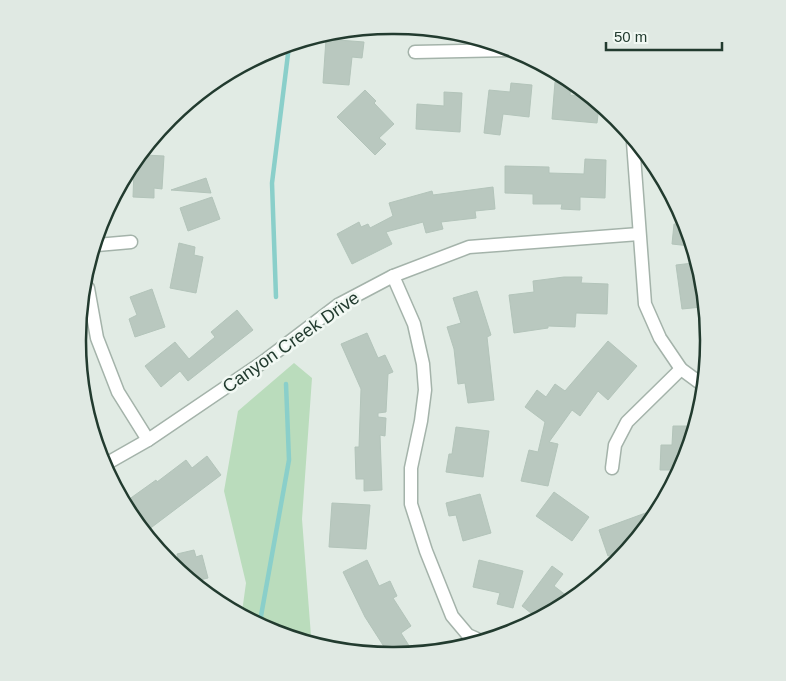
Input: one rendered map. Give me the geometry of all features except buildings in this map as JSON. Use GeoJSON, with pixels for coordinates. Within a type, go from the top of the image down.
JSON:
{"type":"FeatureCollection","features":[{"type":"Feature","properties":{"kind":"street"},"geometry":{"type":"LineString","coordinates":[[415,52],[493,50]]}},
{"type":"Feature","properties":{"kind":"street"},"geometry":{"type":"LineString","coordinates":[[633,149],[645,304],[660,338],[681,369],[697,381]]}},
{"type":"Feature","properties":{"kind":"street","name":"Canyon Creek Drive"},"geometry":{"type":"LineString","coordinates":[[111,461],[148,440],[263,362],[338,305],[393,276],[469,247],[639,234]]}},
{"type":"Feature","properties":{"kind":"street"},"geometry":{"type":"LineString","coordinates":[[102,244],[131,242]]}},
{"type":"Feature","properties":{"kind":"street"},"geometry":{"type":"LineString","coordinates":[[393,276],[414,324],[423,364],[425,390],[421,421],[411,468],[412,504],[426,552],[452,616],[468,635],[472,637]]}},
{"type":"Feature","properties":{"kind":"street"},"geometry":{"type":"LineString","coordinates":[[90,297],[97,338],[118,392],[148,440]]}},
{"type":"Feature","properties":{"kind":"street"},"geometry":{"type":"LineString","coordinates":[[612,468],[615,445],[627,422],[681,369]]}},
{"type":"Feature","properties":{"kind":"green space"},"geometry":{"type":"Polygon","coordinates":[[[294,363],[312,378],[302,519],[311,636],[276,624],[243,608],[246,583],[224,491],[238,411],[294,363]]]}},
{"type":"Feature","properties":{"kind":"waterway"},"geometry":{"type":"LineString","coordinates":[[276,297],[272,183],[288,52]]}},
{"type":"Feature","properties":{"kind":"waterway"},"geometry":{"type":"LineString","coordinates":[[262,618],[289,460],[286,384]]}}]}
